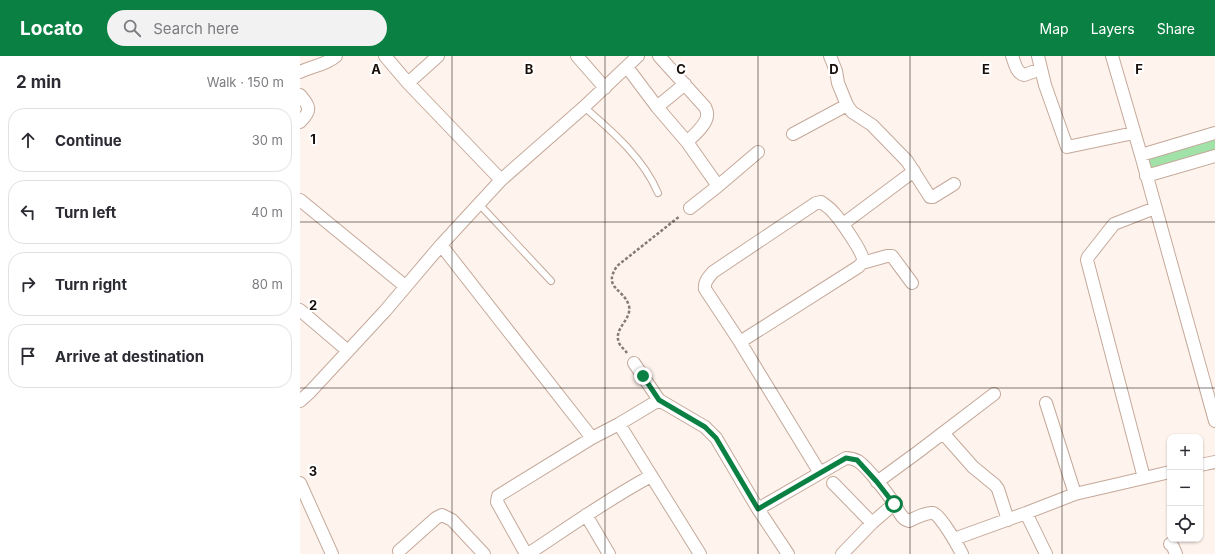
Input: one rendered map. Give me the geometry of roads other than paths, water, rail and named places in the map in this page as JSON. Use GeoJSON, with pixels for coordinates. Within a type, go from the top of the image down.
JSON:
{"type":"FeatureCollection","features":[{"type":"Feature","properties":{"kind":"street"},"geometry":{"type":"LineString","coordinates":[[300,72],[327,62],[336,56]]}},
{"type":"Feature","properties":{"kind":"street"},"geometry":{"type":"LineString","coordinates":[[385,56],[408,83],[501,180]]}},
{"type":"Feature","properties":{"kind":"street"},"geometry":{"type":"LineString","coordinates":[[408,83],[438,56]]}},
{"type":"Feature","properties":{"kind":"street"},"geometry":{"type":"LineString","coordinates":[[577,56],[605,88]]}},
{"type":"Feature","properties":{"kind":"street"},"geometry":{"type":"LineString","coordinates":[[300,401],[385,311],[441,245],[501,180],[605,88],[638,56]]}},
{"type":"Feature","properties":{"kind":"street"},"geometry":{"type":"LineString","coordinates":[[659,56],[705,107],[707,113],[705,122],[687,142]]}},
{"type":"Feature","properties":{"kind":"street"},"geometry":{"type":"LineString","coordinates":[[830,56],[847,106],[852,112],[872,125],[907,161],[930,197],[933,197],[954,184]]}},
{"type":"Feature","properties":{"kind":"street"},"geometry":{"type":"LineString","coordinates":[[1012,56],[1017,70],[1021,74],[1024,75],[1041,68]]}},
{"type":"Feature","properties":{"kind":"street"},"geometry":{"type":"LineString","coordinates":[[1038,56],[1045,85],[1067,147],[1134,133]]}},
{"type":"Feature","properties":{"kind":"street"},"geometry":{"type":"LineString","coordinates":[[1112,56],[1215,421]]}},
{"type":"Feature","properties":{"kind":"street"},"geometry":{"type":"LineString","coordinates":[[627,68],[687,142],[718,186]]}},
{"type":"Feature","properties":{"kind":"street"},"geometry":{"type":"LineString","coordinates":[[657,106],[685,84]]}},
{"type":"Feature","properties":{"kind":"street"},"geometry":{"type":"LineString","coordinates":[[300,95],[309,108],[308,113],[300,122]]}},
{"type":"Feature","properties":{"kind":"street"},"geometry":{"type":"LineString","coordinates":[[793,134],[847,106]]}},
{"type":"Feature","properties":{"kind":"street"},"geometry":{"type":"LineString","coordinates":[[1141,155],[1215,133]]}},
{"type":"Feature","properties":{"kind":"street"},"geometry":{"type":"LineString","coordinates":[[690,208],[758,152]]}},
{"type":"Feature","properties":{"kind":"street"},"geometry":{"type":"LineString","coordinates":[[1146,176],[1215,156]]}},
{"type":"Feature","properties":{"kind":"street"},"geometry":{"type":"LineString","coordinates":[[843,224],[914,171]]}},
{"type":"Feature","properties":{"kind":"street"},"geometry":{"type":"LineString","coordinates":[[300,200],[405,286]]}},
{"type":"Feature","properties":{"kind":"street"},"geometry":{"type":"LineString","coordinates":[[820,473],[740,342],[705,289],[704,284],[713,272],[816,203],[821,202],[833,211],[843,224],[861,254],[863,260],[862,263]]}},
{"type":"Feature","properties":{"kind":"street"},"geometry":{"type":"LineString","coordinates":[[1144,478],[1087,260],[1114,224],[1155,208]]}},
{"type":"Feature","properties":{"kind":"street"},"geometry":{"type":"LineString","coordinates":[[441,245],[592,438]]}},
{"type":"Feature","properties":{"kind":"street"},"geometry":{"type":"LineString","coordinates":[[740,342],[862,263],[892,256],[912,282]]}},
{"type":"Feature","properties":{"kind":"street"},"geometry":{"type":"LineString","coordinates":[[300,310],[348,351]]}},
{"type":"Feature","properties":{"kind":"street"},"geometry":{"type":"LineString","coordinates":[[634,364],[659,400],[705,427],[716,438],[758,509],[788,554]]}},
{"type":"Feature","properties":{"kind":"street"},"geometry":{"type":"LineString","coordinates":[[877,482],[994,394]]}},
{"type":"Feature","properties":{"kind":"street"},"geometry":{"type":"LineString","coordinates":[[651,476],[632,486],[527,554],[497,502],[498,496],[592,438],[659,400]]}},
{"type":"Feature","properties":{"kind":"street"},"geometry":{"type":"LineString","coordinates":[[1046,403],[1075,494]]}},
{"type":"Feature","properties":{"kind":"street"},"geometry":{"type":"LineString","coordinates":[[619,424],[700,554]]}},
{"type":"Feature","properties":{"kind":"street"},"geometry":{"type":"LineString","coordinates":[[943,433],[973,467],[998,489],[1008,520]]}},
{"type":"Feature","properties":{"kind":"street"},"geometry":{"type":"LineString","coordinates":[[758,509],[846,458],[857,460],[877,482],[902,517],[909,521],[932,513],[937,515],[954,539],[962,554]]}},
{"type":"Feature","properties":{"kind":"street"},"geometry":{"type":"LineString","coordinates":[[1203,464],[1215,462]]}},
{"type":"Feature","properties":{"kind":"street"},"geometry":{"type":"LineString","coordinates":[[954,539],[1075,494],[1167,473]]}},
{"type":"Feature","properties":{"kind":"street"},"geometry":{"type":"LineString","coordinates":[[300,483],[332,554]]}},
{"type":"Feature","properties":{"kind":"street"},"geometry":{"type":"LineString","coordinates":[[833,483],[872,523]]}},
{"type":"Feature","properties":{"kind":"street"},"geometry":{"type":"LineString","coordinates":[[842,554],[872,523],[894,504]]}},
{"type":"Feature","properties":{"kind":"street"},"geometry":{"type":"LineString","coordinates":[[1026,513],[1046,554]]}},
{"type":"Feature","properties":{"kind":"street"},"geometry":{"type":"LineString","coordinates":[[399,551],[436,518],[442,515],[452,520],[484,554]]}},
{"type":"Feature","properties":{"kind":"street"},"geometry":{"type":"LineString","coordinates":[[586,515],[609,554]]}},
{"type":"Feature","properties":{"kind":"lane"},"geometry":{"type":"LineString","coordinates":[[584,107],[620,140],[639,162],[653,182],[658,193]]}},
{"type":"Feature","properties":{"kind":"lane"},"geometry":{"type":"LineString","coordinates":[[479,204],[551,281]]}}]}
